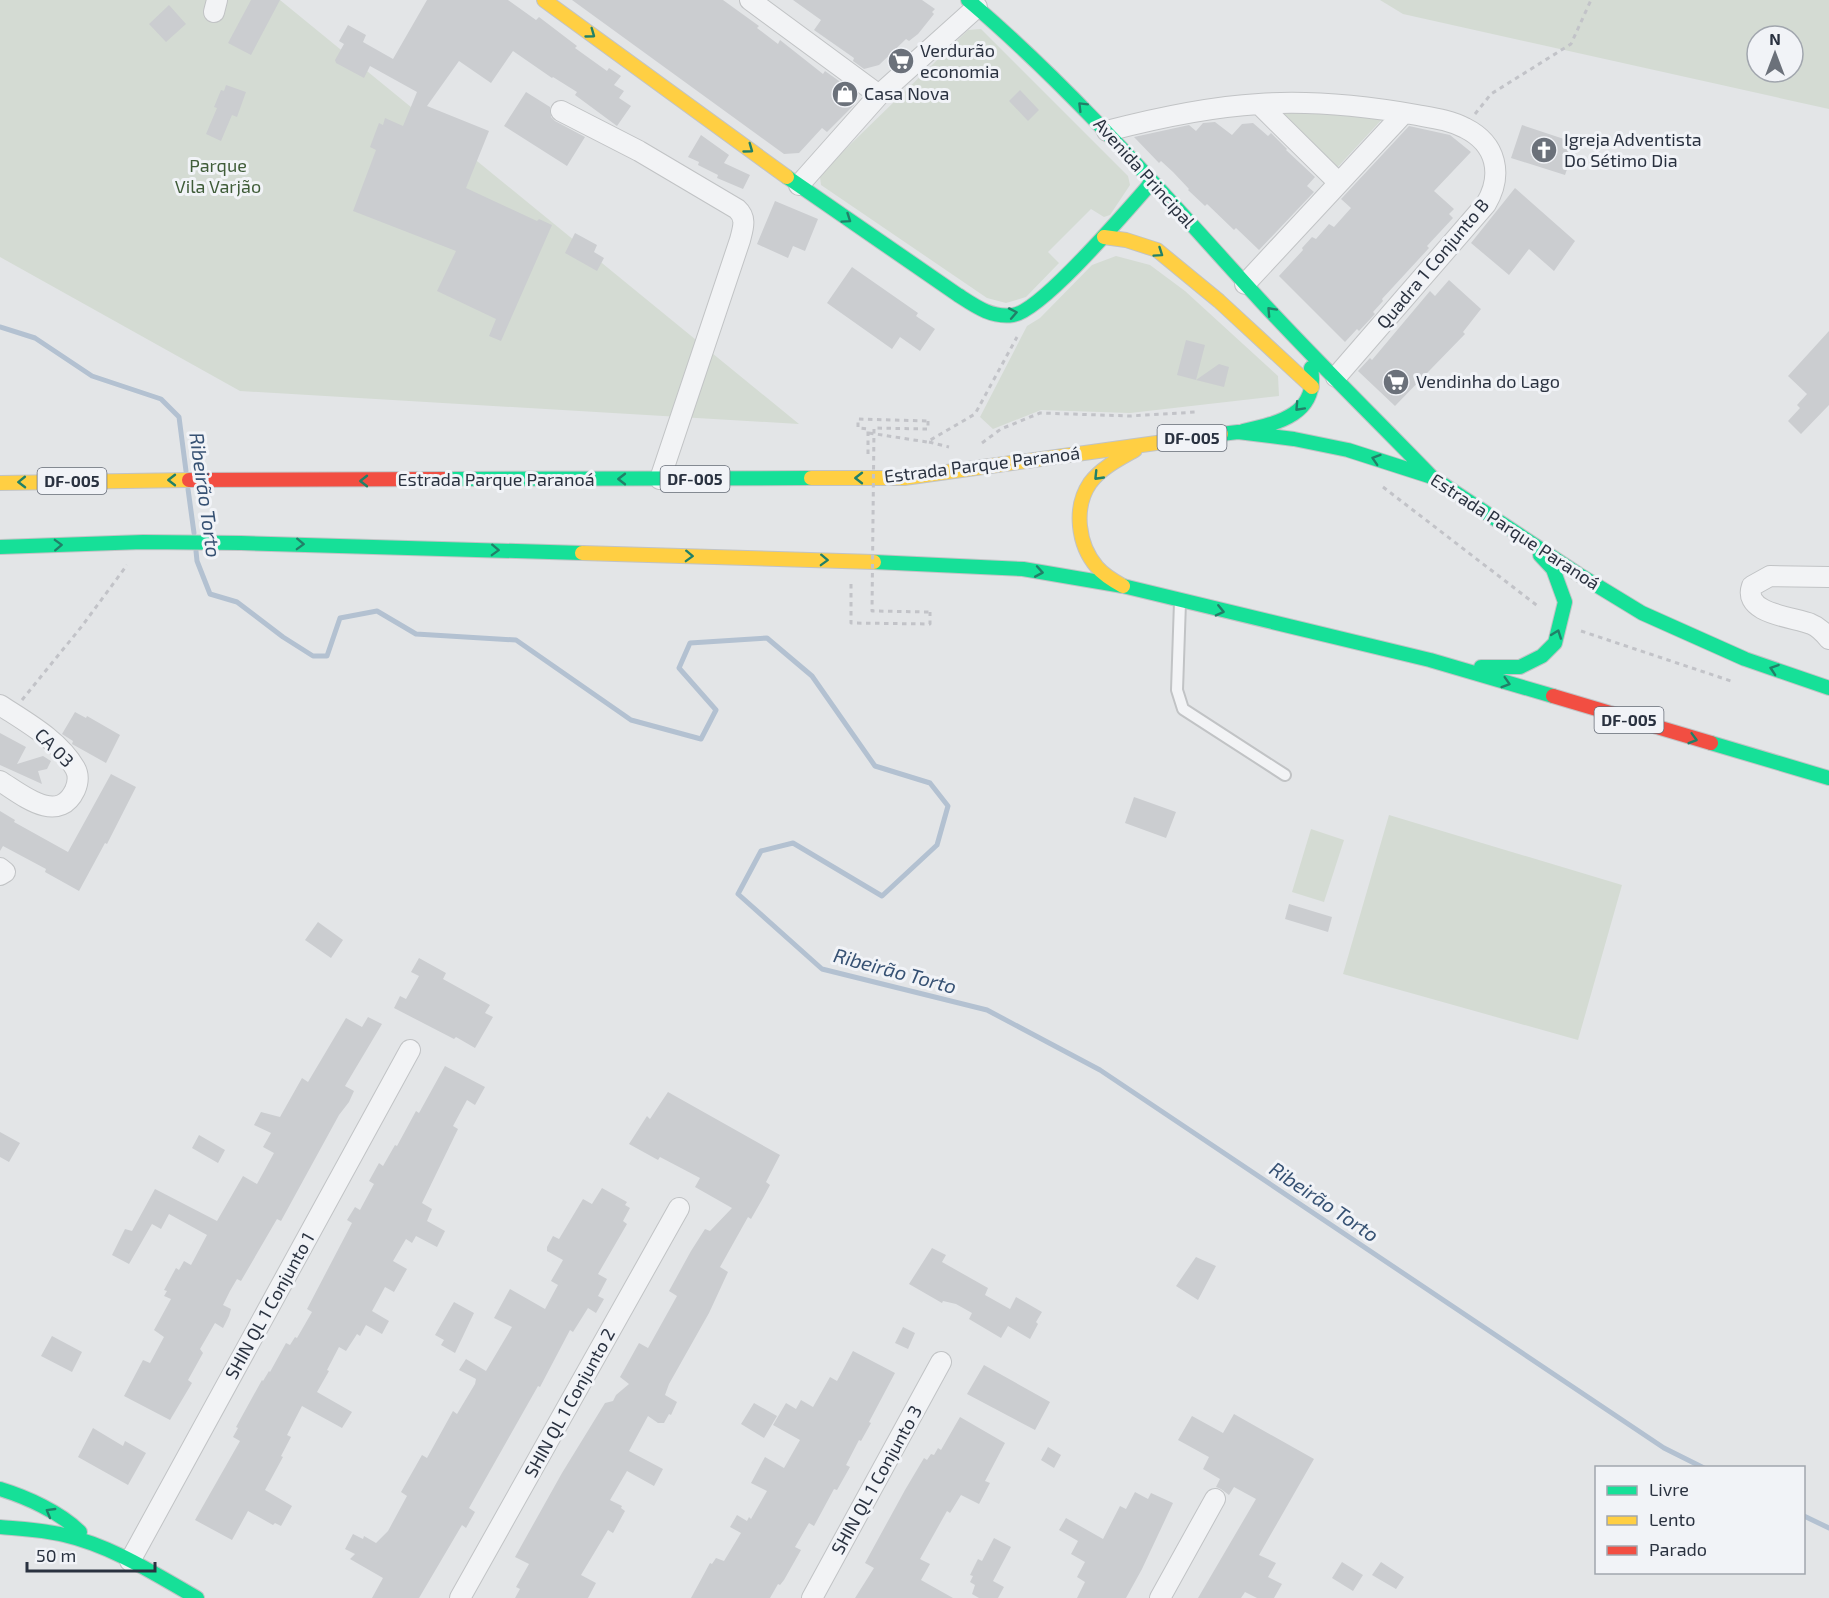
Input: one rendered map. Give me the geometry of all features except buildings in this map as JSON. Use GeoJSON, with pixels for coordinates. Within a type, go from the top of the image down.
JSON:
{"type":"FeatureCollection","features":[{"type":"Feature","properties":{"kind":"main road"},"geometry":{"type":"LineString","coordinates":[[544,0],[799,185],[986,312],[1015,315],[1035,305],[1104,237],[1152,182]]}},
{"type":"Feature","properties":{"kind":"main road","name":"Avenida Principal"},"geometry":{"type":"LineString","coordinates":[[973,4],[1038,62],[1107,131],[1245,284],[1432,477]]}},
{"type":"Feature","properties":{"kind":"main road"},"geometry":{"type":"LineString","coordinates":[[1104,237],[1126,240],[1157,250],[1219,301],[1312,387]]}},
{"type":"Feature","properties":{"kind":"main road"},"geometry":{"type":"LineString","coordinates":[[1238,432],[1280,422],[1303,405],[1312,387],[1311,353]]}},
{"type":"Feature","properties":{"kind":"main road","name":"Estrada Parque Paranoá"},"geometry":{"type":"LineString","coordinates":[[0,483],[144,480],[904,478],[1238,432],[1294,439],[1348,450],[1432,477],[1522,534],[1578,574],[1642,613],[1745,659],[1829,683]]}},
{"type":"Feature","properties":{"kind":"main road"},"geometry":{"type":"LineString","coordinates":[[1123,586],[1105,575],[1094,564],[1080,529],[1080,508],[1087,490],[1100,472],[1114,461],[1146,445]]}},
{"type":"Feature","properties":{"kind":"main road"},"geometry":{"type":"LineString","coordinates":[[1430,660],[1496,668],[1520,667],[1542,656],[1554,643],[1561,624],[1565,602],[1561,586],[1553,569],[1522,534]]}},
{"type":"Feature","properties":{"kind":"main road","name":"DF-005"},"geometry":{"type":"LineString","coordinates":[[0,547],[143,542],[241,543],[852,561],[1023,569],[1123,586],[1430,660],[1829,778]]}},
{"type":"Feature","properties":{"kind":"main road"},"geometry":{"type":"LineString","coordinates":[[1,1503],[23,1496],[73,1525],[95,1545]]}},
{"type":"Feature","properties":{"kind":"main road"},"geometry":{"type":"LineString","coordinates":[[0,1527],[45,1530],[95,1545],[130,1561],[197,1598]]}},
{"type":"Feature","properties":{"kind":"street"},"geometry":{"type":"LineString","coordinates":[[750,0],[879,95]]}},
{"type":"Feature","properties":{"kind":"street"},"geometry":{"type":"LineString","coordinates":[[799,185],[879,95],[973,4]]}},
{"type":"Feature","properties":{"kind":"street","name":"Quadra 1 Conjunto B"},"geometry":{"type":"LineString","coordinates":[[1107,131],[1182,113],[1258,104],[1317,103],[1451,121],[1465,127],[1482,141],[1494,159],[1493,192],[1486,204],[1336,377]]}},
{"type":"Feature","properties":{"kind":"street"},"geometry":{"type":"LineString","coordinates":[[1258,104],[1338,182]]}},
{"type":"Feature","properties":{"kind":"street"},"geometry":{"type":"LineString","coordinates":[[561,111],[649,157],[737,209],[743,218],[740,240],[660,479]]}},
{"type":"Feature","properties":{"kind":"street"},"geometry":{"type":"LineString","coordinates":[[1245,284],[1404,113]]}},
{"type":"Feature","properties":{"kind":"street"},"geometry":{"type":"LineString","coordinates":[[1829,577],[1770,576],[1752,586],[1749,592],[1750,599],[1768,612],[1812,624],[1821,629],[1829,639]]}},
{"type":"Feature","properties":{"kind":"street","name":"CA 03"},"geometry":{"type":"LineString","coordinates":[[0,781],[39,806],[50,807],[59,805],[72,796],[77,785],[78,774],[68,758],[38,731],[6,709]]}},
{"type":"Feature","properties":{"kind":"street"},"geometry":{"type":"LineString","coordinates":[[0,868],[5,872],[0,875]]}},
{"type":"Feature","properties":{"kind":"street","name":"SHIN QL 1 Conjunto 1"},"geometry":{"type":"LineString","coordinates":[[130,1561],[410,1050]]}},
{"type":"Feature","properties":{"kind":"street","name":"SHIN QL 1 Conjunto 2"},"geometry":{"type":"LineString","coordinates":[[460,1598],[679,1208]]}},
{"type":"Feature","properties":{"kind":"street","name":"SHIN QL 1 Conjunto 3"},"geometry":{"type":"LineString","coordinates":[[812,1598],[941,1362]]}},
{"type":"Feature","properties":{"kind":"street"},"geometry":{"type":"LineString","coordinates":[[1160,1598],[1215,1498]]}},
{"type":"Feature","properties":{"kind":"lane"},"geometry":{"type":"LineString","coordinates":[[1180,601],[1177,690],[1183,709],[1285,775]]}},
{"type":"Feature","properties":{"kind":"path"},"geometry":{"type":"LineString","coordinates":[[1465,127],[1491,94],[1571,44],[1591,0]]}},
{"type":"Feature","properties":{"kind":"path"},"geometry":{"type":"LineString","coordinates":[[868,433],[927,442],[975,414],[1018,335]]}},
{"type":"Feature","properties":{"kind":"path"},"geometry":{"type":"LineString","coordinates":[[978,446],[1001,429],[1040,412],[1130,416],[1199,412]]}},
{"type":"Feature","properties":{"kind":"path"},"geometry":{"type":"LineString","coordinates":[[852,561],[851,623],[930,624],[930,612],[872,612],[874,428],[928,429],[928,421],[858,419],[858,428],[868,429],[868,459],[878,459]]}},
{"type":"Feature","properties":{"kind":"path"},"geometry":{"type":"LineString","coordinates":[[1378,483],[1561,624],[1741,684]]}},
{"type":"Feature","properties":{"kind":"path"},"geometry":{"type":"LineString","coordinates":[[6,709],[82,626],[128,563]]}},
{"type":"Feature","properties":{"kind":"green space","name":"Parque Vila Varjão"},"geometry":{"type":"Polygon","coordinates":[[[0,0],[280,0],[799,424],[240,391],[0,257],[0,0]]]}},
{"type":"Feature","properties":{"kind":"green space"},"geometry":{"type":"Polygon","coordinates":[[[1380,0],[1829,0],[1829,109],[1403,14],[1380,0]]]}},
{"type":"Feature","properties":{"kind":"green space"},"geometry":{"type":"Polygon","coordinates":[[[981,29],[1128,176],[1130,185],[1110,215],[1104,217],[1091,209],[1048,252],[1059,263],[1026,297],[1006,303],[987,298],[821,185],[820,177],[824,170],[968,30],[981,29]]]}},
{"type":"Feature","properties":{"kind":"green space"},"geometry":{"type":"Polygon","coordinates":[[[1272,109],[1386,115],[1334,171],[1272,109]]]}},
{"type":"Feature","properties":{"kind":"green space"},"geometry":{"type":"Polygon","coordinates":[[[1116,256],[1150,265],[1185,291],[1278,376],[1279,396],[1130,413],[1041,410],[993,429],[980,417],[1027,326],[1040,318],[1092,265],[1116,256]]]}},
{"type":"Feature","properties":{"kind":"green space"},"geometry":{"type":"Polygon","coordinates":[[[1389,815],[1622,885],[1578,1040],[1343,974],[1389,815]]]}},
{"type":"Feature","properties":{"kind":"green space"},"geometry":{"type":"Polygon","coordinates":[[[1311,829],[1344,840],[1324,902],[1292,892],[1311,829]]]}},
{"type":"Feature","properties":{"kind":"waterway","name":"Ribeirão Torto"},"geometry":{"type":"LineString","coordinates":[[0,327],[35,338],[92,376],[161,399],[179,417],[186,471]]}},
{"type":"Feature","properties":{"kind":"waterway","name":"Ribeirão Torto"},"geometry":{"type":"LineString","coordinates":[[188,489],[194,533]]}},
{"type":"Feature","properties":{"kind":"waterway","name":"Ribeirão Torto"},"geometry":{"type":"LineString","coordinates":[[196,551],[197,561],[210,594],[237,602],[283,637],[313,656],[327,656],[340,618],[377,611],[416,634],[516,640],[631,720],[701,739],[716,710],[679,668],[690,643],[767,638],[812,676],[875,766],[930,783],[948,806],[937,845],[882,896],[793,843],[761,851],[738,894],[822,969],[987,1010],[1100,1070],[1664,1448],[1700,1466]]}},
{"type":"Feature","properties":{"kind":"waterway","name":"Ribeirão Torto"},"geometry":{"type":"LineString","coordinates":[[1805,1516],[1829,1528]]}},
{"type":"Feature","properties":{"kind":"traffic: fast"},"geometry":{"type":"LineString","coordinates":[[968,0],[1083,108],[1281,323],[1432,477]]}},
{"type":"Feature","properties":{"kind":"traffic: fast"},"geometry":{"type":"LineString","coordinates":[[787,177],[971,303],[998,315],[1013,315],[1044,296],[1085,257],[1152,182]]}},
{"type":"Feature","properties":{"kind":"traffic: fast"},"geometry":{"type":"LineString","coordinates":[[1243,431],[1270,424],[1294,414],[1309,396],[1312,384],[1311,368]]}},
{"type":"Feature","properties":{"kind":"traffic: fast"},"geometry":{"type":"LineString","coordinates":[[1221,434],[1238,432],[1294,439],[1348,450],[1432,477],[1578,574],[1642,613],[1745,659],[1829,688]]}},
{"type":"Feature","properties":{"kind":"traffic: fast"},"geometry":{"type":"LineString","coordinates":[[447,479],[811,478]]}},
{"type":"Feature","properties":{"kind":"traffic: fast"},"geometry":{"type":"LineString","coordinates":[[0,547],[143,542],[241,543],[582,553]]}},
{"type":"Feature","properties":{"kind":"traffic: fast"},"geometry":{"type":"LineString","coordinates":[[1481,667],[1520,667],[1542,656],[1555,643],[1565,602],[1553,569],[1540,555]]}},
{"type":"Feature","properties":{"kind":"traffic: fast"},"geometry":{"type":"LineString","coordinates":[[874,562],[1023,569],[1123,586],[1430,660],[1553,696]]}},
{"type":"Feature","properties":{"kind":"traffic: fast"},"geometry":{"type":"LineString","coordinates":[[1711,743],[1829,778]]}},
{"type":"Feature","properties":{"kind":"traffic: fast"},"geometry":{"type":"LineString","coordinates":[[0,1489],[42,1506],[63,1518],[80,1532]]}},
{"type":"Feature","properties":{"kind":"traffic: fast"},"geometry":{"type":"LineString","coordinates":[[0,1527],[56,1533],[99,1546],[133,1562],[197,1598]]}},
{"type":"Feature","properties":{"kind":"traffic: slow"},"geometry":{"type":"LineString","coordinates":[[544,0],[787,177]]}},
{"type":"Feature","properties":{"kind":"traffic: slow"},"geometry":{"type":"LineString","coordinates":[[1104,237],[1126,240],[1157,250],[1219,301],[1312,387]]}},
{"type":"Feature","properties":{"kind":"traffic: slow"},"geometry":{"type":"LineString","coordinates":[[811,478],[904,478],[1221,434]]}},
{"type":"Feature","properties":{"kind":"traffic: slow"},"geometry":{"type":"LineString","coordinates":[[1123,586],[1103,573],[1091,558],[1082,537],[1080,515],[1085,493],[1094,478],[1111,464],[1135,450]]}},
{"type":"Feature","properties":{"kind":"traffic: slow"},"geometry":{"type":"LineString","coordinates":[[0,483],[189,480]]}},
{"type":"Feature","properties":{"kind":"traffic: slow"},"geometry":{"type":"LineString","coordinates":[[582,553],[874,562]]}},
{"type":"Feature","properties":{"kind":"traffic: jam"},"geometry":{"type":"LineString","coordinates":[[189,480],[447,479]]}},
{"type":"Feature","properties":{"kind":"traffic: jam"},"geometry":{"type":"LineString","coordinates":[[1553,696],[1711,743]]}},
{"type":"Feature","properties":{"kind":"place","name":"Verdurão economia"},"geometry":{"type":"Point","coordinates":[901,61]}},
{"type":"Feature","properties":{"kind":"place","name":"Casa Nova"},"geometry":{"type":"Point","coordinates":[845,94]}},
{"type":"Feature","properties":{"kind":"place","name":"Igreja Adventista Do Sétimo Dia"},"geometry":{"type":"Point","coordinates":[1544,150]}},
{"type":"Feature","properties":{"kind":"place","name":"Vendinha do Lago"},"geometry":{"type":"Point","coordinates":[1396,382]}}]}
